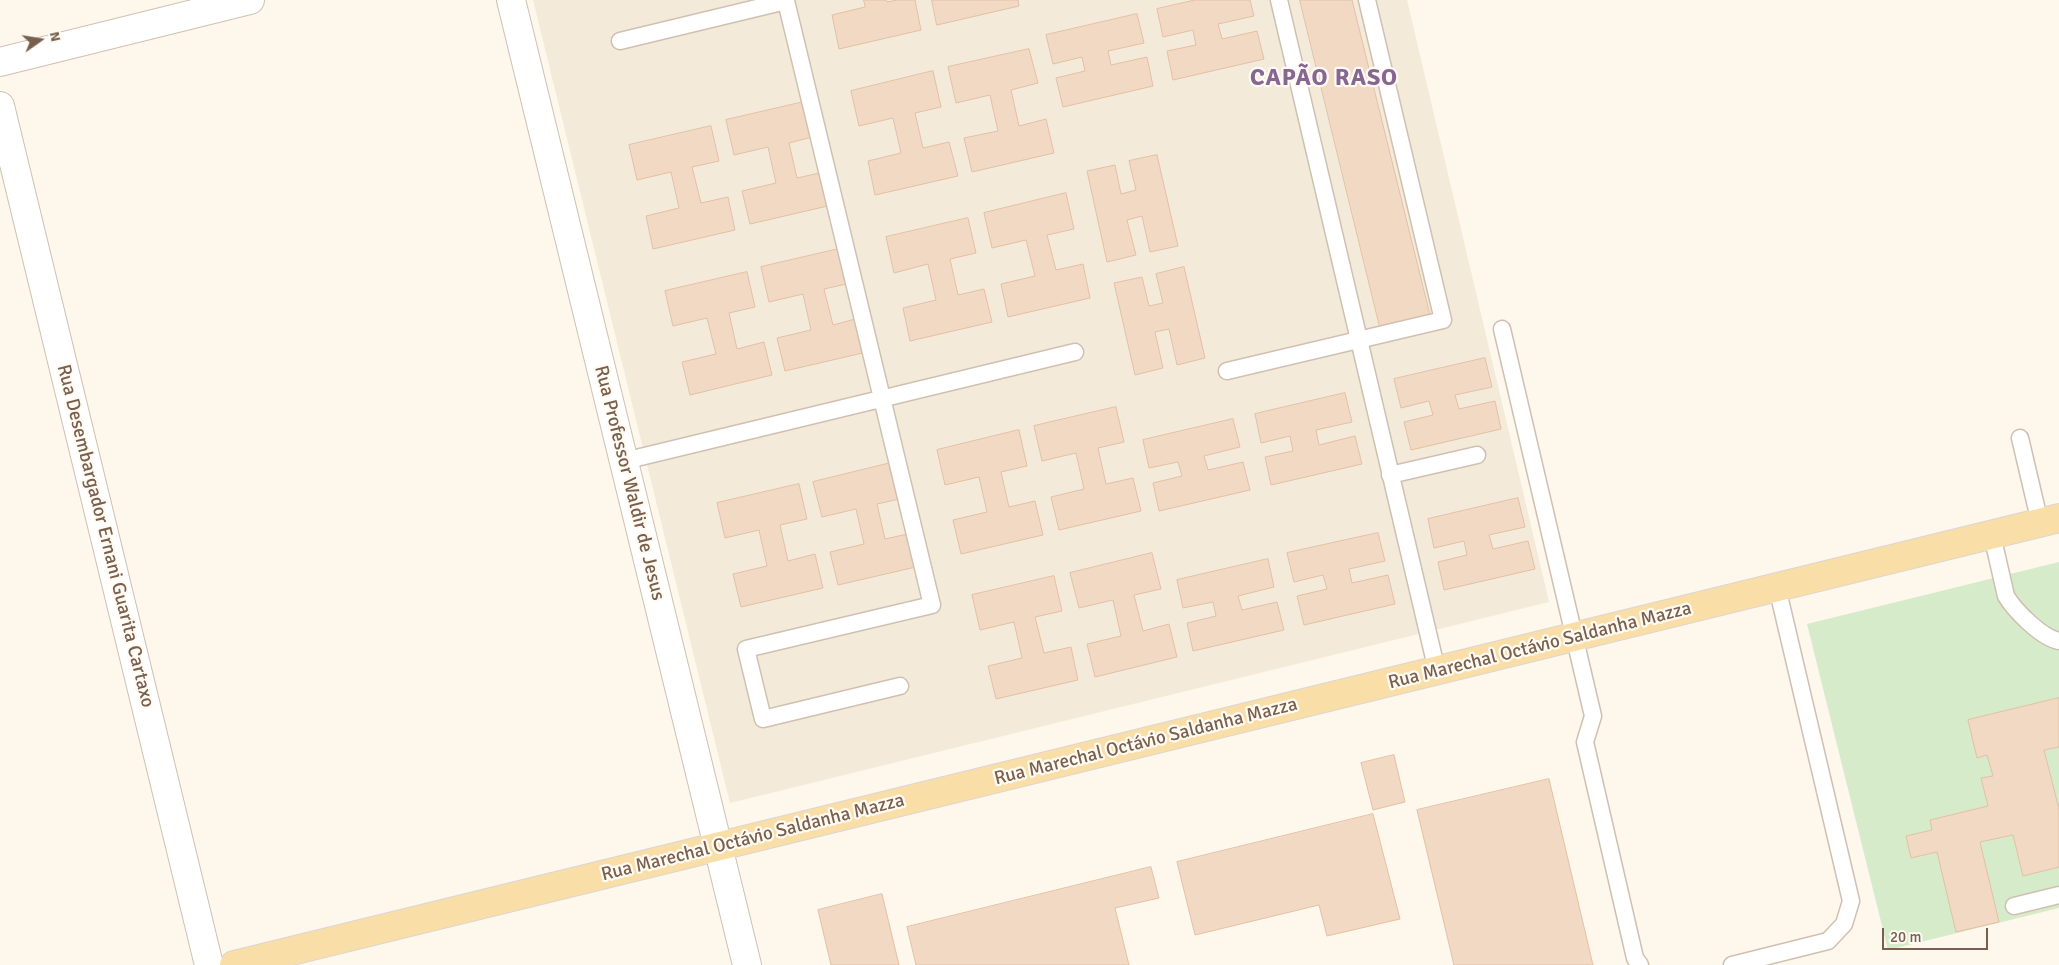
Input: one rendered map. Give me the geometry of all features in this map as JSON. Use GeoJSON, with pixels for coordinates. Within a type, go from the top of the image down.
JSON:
{"type":"FeatureCollection","features":[{"type":"Feature","properties":{"kind":"main road","name":"Rua Marechal Octávio Saldanha Mazza"},"geometry":{"type":"LineString","coordinates":[[234,965],[2050,521]]}},
{"type":"Feature","properties":{"kind":"street"},"geometry":{"type":"LineString","coordinates":[[0,62],[250,0]]}},
{"type":"Feature","properties":{"kind":"street","name":"Rua Professor Waldir de Jesus"},"geometry":{"type":"LineString","coordinates":[[511,0],[747,965]]}},
{"type":"Feature","properties":{"kind":"street","name":"Rua Desembargador Ernani Guarita Cartaxo"},"geometry":{"type":"LineString","coordinates":[[0,106],[209,965]]}},
{"type":"Feature","properties":{"kind":"lane"},"geometry":{"type":"LineString","coordinates":[[1279,0],[1437,671]]}},
{"type":"Feature","properties":{"kind":"lane"},"geometry":{"type":"LineString","coordinates":[[1227,371],[1443,320],[1367,0]]}},
{"type":"Feature","properties":{"kind":"lane"},"geometry":{"type":"LineString","coordinates":[[620,41],[786,1],[932,605],[746,649],[763,719],[900,686]]}},
{"type":"Feature","properties":{"kind":"lane"},"geometry":{"type":"LineString","coordinates":[[1502,329],[1594,716],[1584,742],[1635,958],[1640,965]]}},
{"type":"Feature","properties":{"kind":"lane"},"geometry":{"type":"LineString","coordinates":[[624,461],[1075,352]]}},
{"type":"Feature","properties":{"kind":"lane"},"geometry":{"type":"LineString","coordinates":[[2020,438],[2050,521]]}},
{"type":"Feature","properties":{"kind":"lane"},"geometry":{"type":"LineString","coordinates":[[1390,475],[1477,455]]}},
{"type":"Feature","properties":{"kind":"lane"},"geometry":{"type":"LineString","coordinates":[[1992,535],[2006,596],[2011,604],[2050,639],[2059,641]]}},
{"type":"Feature","properties":{"kind":"lane"},"geometry":{"type":"LineString","coordinates":[[1732,965],[1828,942],[1844,924],[1851,901],[1778,588]]}},
{"type":"Feature","properties":{"kind":"lane"},"geometry":{"type":"LineString","coordinates":[[2014,906],[2059,895]]}},
{"type":"Feature","properties":{"kind":"shaded area"},"geometry":{"type":"Polygon","coordinates":[[[533,0],[1407,0],[1549,602],[730,803],[533,0]]]}},
{"type":"Feature","properties":{"kind":"green space"},"geometry":{"type":"Polygon","coordinates":[[[2059,562],[2059,908],[1888,950],[1807,624],[2059,562]]]}},
{"type":"Feature","properties":{"kind":"building"},"geometry":{"type":"Polygon","coordinates":[[[864,0],[886,0],[887,2],[915,0],[921,30],[839,49],[832,15],[865,7],[864,0]]]}},
{"type":"Feature","properties":{"kind":"building"},"geometry":{"type":"Polygon","coordinates":[[[932,0],[1018,0],[1019,6],[937,25],[932,0]]]}},
{"type":"Feature","properties":{"kind":"building"},"geometry":{"type":"Polygon","coordinates":[[[1195,0],[1250,0],[1254,16],[1218,24],[1222,39],[1257,31],[1264,59],[1173,80],[1167,51],[1196,45],[1193,30],[1163,37],[1157,9],[1195,0]]]}},
{"type":"Feature","properties":{"kind":"building"},"geometry":{"type":"Polygon","coordinates":[[[1300,0],[1352,0],[1431,319],[1381,331],[1300,0]]]}},
{"type":"Feature","properties":{"kind":"building"},"geometry":{"type":"Polygon","coordinates":[[[1137,14],[1144,43],[1108,51],[1111,65],[1147,57],[1153,86],[1063,107],[1056,78],[1085,71],[1082,57],[1053,64],[1046,35],[1137,14]]]}},
{"type":"Feature","properties":{"kind":"building"},"geometry":{"type":"Polygon","coordinates":[[[1029,49],[1038,83],[1011,90],[1019,126],[1046,119],[1054,153],[972,172],[964,138],[998,131],[990,95],[956,103],[948,67],[1029,49]]]}},
{"type":"Feature","properties":{"kind":"building"},"geometry":{"type":"Polygon","coordinates":[[[933,71],[941,107],[915,113],[923,148],[949,142],[958,176],[875,195],[868,161],[901,153],[893,118],[859,126],[851,91],[933,71]]]}},
{"type":"Feature","properties":{"kind":"building"},"geometry":{"type":"Polygon","coordinates":[[[808,101],[816,136],[789,143],[797,178],[824,172],[832,205],[750,224],[742,191],[776,183],[768,147],[734,155],[726,120],[808,101]]]}},
{"type":"Feature","properties":{"kind":"building"},"geometry":{"type":"Polygon","coordinates":[[[711,126],[719,161],[692,167],[701,203],[728,197],[735,230],[653,249],[646,216],[679,208],[671,172],[637,180],[629,145],[711,126]]]}},
{"type":"Feature","properties":{"kind":"building"},"geometry":{"type":"Polygon","coordinates":[[[1157,155],[1178,246],[1150,252],[1142,216],[1127,220],[1136,255],[1107,262],[1087,171],[1115,165],[1121,194],[1136,190],[1129,161],[1157,155]]]}},
{"type":"Feature","properties":{"kind":"building"},"geometry":{"type":"Polygon","coordinates":[[[1066,193],[1074,229],[1047,235],[1056,270],[1083,264],[1090,298],[1008,317],[1001,284],[1035,276],[1026,240],[992,248],[984,213],[1066,193]]]}},
{"type":"Feature","properties":{"kind":"building"},"geometry":{"type":"Polygon","coordinates":[[[968,218],[976,253],[950,259],[958,295],[984,289],[992,322],[910,341],[903,308],[936,300],[928,264],[894,273],[886,237],[968,218]]]}},
{"type":"Feature","properties":{"kind":"building"},"geometry":{"type":"Polygon","coordinates":[[[843,248],[851,283],[824,289],[833,325],[859,318],[867,352],[785,371],[777,338],[811,330],[803,294],[769,302],[761,267],[843,248]]]}},
{"type":"Feature","properties":{"kind":"building"},"geometry":{"type":"Polygon","coordinates":[[[1184,267],[1205,358],[1177,365],[1169,329],[1155,332],[1163,368],[1135,375],[1114,283],[1142,277],[1149,306],[1163,303],[1156,274],[1184,267]]]}},
{"type":"Feature","properties":{"kind":"building"},"geometry":{"type":"Polygon","coordinates":[[[747,272],[755,307],[729,313],[737,349],[764,342],[772,375],[690,395],[682,362],[716,354],[707,318],[673,326],[665,291],[747,272]]]}},
{"type":"Feature","properties":{"kind":"building"},"geometry":{"type":"Polygon","coordinates":[[[1485,358],[1492,387],[1455,395],[1459,409],[1495,401],[1501,429],[1411,450],[1404,422],[1433,415],[1429,401],[1401,408],[1394,379],[1485,358]]]}},
{"type":"Feature","properties":{"kind":"building"},"geometry":{"type":"Polygon","coordinates":[[[1345,393],[1352,422],[1316,430],[1319,445],[1355,436],[1362,464],[1271,485],[1265,457],[1293,451],[1290,436],[1261,443],[1255,414],[1345,393]]]}},
{"type":"Feature","properties":{"kind":"building"},"geometry":{"type":"Polygon","coordinates":[[[1116,407],[1124,442],[1098,448],[1106,484],[1133,478],[1141,511],[1059,530],[1051,497],[1084,489],[1076,453],[1042,461],[1034,426],[1116,407]]]}},
{"type":"Feature","properties":{"kind":"building"},"geometry":{"type":"Polygon","coordinates":[[[1233,419],[1240,447],[1204,456],[1208,470],[1243,462],[1250,490],[1159,511],[1153,483],[1182,476],[1178,462],[1149,468],[1143,440],[1233,419]]]}},
{"type":"Feature","properties":{"kind":"building"},"geometry":{"type":"Polygon","coordinates":[[[1019,430],[1027,466],[1001,472],[1009,507],[1035,501],[1043,535],[961,554],[953,520],[987,512],[979,477],[945,485],[937,450],[1019,430]]]}},
{"type":"Feature","properties":{"kind":"building"},"geometry":{"type":"Polygon","coordinates":[[[895,462],[904,498],[877,504],[885,539],[912,533],[920,566],[838,585],[830,552],[864,544],[856,509],[822,517],[813,482],[895,462]]]}},
{"type":"Feature","properties":{"kind":"building"},"geometry":{"type":"Polygon","coordinates":[[[799,484],[807,519],[780,525],[788,561],[815,554],[823,588],[741,607],[733,574],[767,566],[759,530],[725,538],[717,503],[799,484]]]}},
{"type":"Feature","properties":{"kind":"building"},"geometry":{"type":"Polygon","coordinates":[[[1518,498],[1525,527],[1489,535],[1493,549],[1528,541],[1535,569],[1444,590],[1438,562],[1467,555],[1464,541],[1434,548],[1428,519],[1518,498]]]}},
{"type":"Feature","properties":{"kind":"building"},"geometry":{"type":"Polygon","coordinates":[[[1378,533],[1385,561],[1349,569],[1352,583],[1388,575],[1395,604],[1304,625],[1297,596],[1327,589],[1323,575],[1294,582],[1287,553],[1378,533]]]}},
{"type":"Feature","properties":{"kind":"building"},"geometry":{"type":"Polygon","coordinates":[[[1152,553],[1161,589],[1134,595],[1143,631],[1169,624],[1177,657],[1095,677],[1087,644],[1121,636],[1113,600],[1079,608],[1070,573],[1152,553]]]}},
{"type":"Feature","properties":{"kind":"building"},"geometry":{"type":"Polygon","coordinates":[[[1268,559],[1274,587],[1238,596],[1242,610],[1277,602],[1284,630],[1193,651],[1187,623],[1216,616],[1213,602],[1183,608],[1177,580],[1268,559]]]}},
{"type":"Feature","properties":{"kind":"building"},"geometry":{"type":"Polygon","coordinates":[[[1054,576],[1062,611],[1035,617],[1044,653],[1071,647],[1078,680],[996,699],[988,666],[1022,658],[1014,622],[980,630],[972,595],[1054,576]]]}},
{"type":"Feature","properties":{"kind":"building"},"geometry":{"type":"Polygon","coordinates":[[[2059,698],[2059,747],[2044,750],[2059,809],[2059,867],[2023,876],[2013,835],[1980,842],[1999,922],[1956,932],[1937,852],[1911,858],[1906,836],[1932,830],[1930,820],[1988,806],[1981,778],[1993,776],[1987,755],[1977,758],[1968,720],[2059,698]]]}},
{"type":"Feature","properties":{"kind":"building"},"geometry":{"type":"Polygon","coordinates":[[[1394,755],[1405,802],[1373,810],[1361,763],[1394,755]]]}},
{"type":"Feature","properties":{"kind":"building"},"geometry":{"type":"Polygon","coordinates":[[[1549,779],[1593,965],[1454,965],[1417,810],[1549,779]]]}},
{"type":"Feature","properties":{"kind":"building"},"geometry":{"type":"Polygon","coordinates":[[[1373,814],[1400,919],[1327,936],[1319,905],[1195,935],[1177,862],[1373,814]]]}},
{"type":"Feature","properties":{"kind":"building"},"geometry":{"type":"Polygon","coordinates":[[[1151,867],[1159,898],[1115,908],[1129,965],[916,965],[907,927],[1151,867]]]}},
{"type":"Feature","properties":{"kind":"building"},"geometry":{"type":"Polygon","coordinates":[[[882,894],[899,965],[831,965],[818,910],[882,894]]]}},
{"type":"Feature","properties":{"kind":"district","name":"CAPÃO RASO"},"geometry":{"type":"Point","coordinates":[1324,79]}}]}
